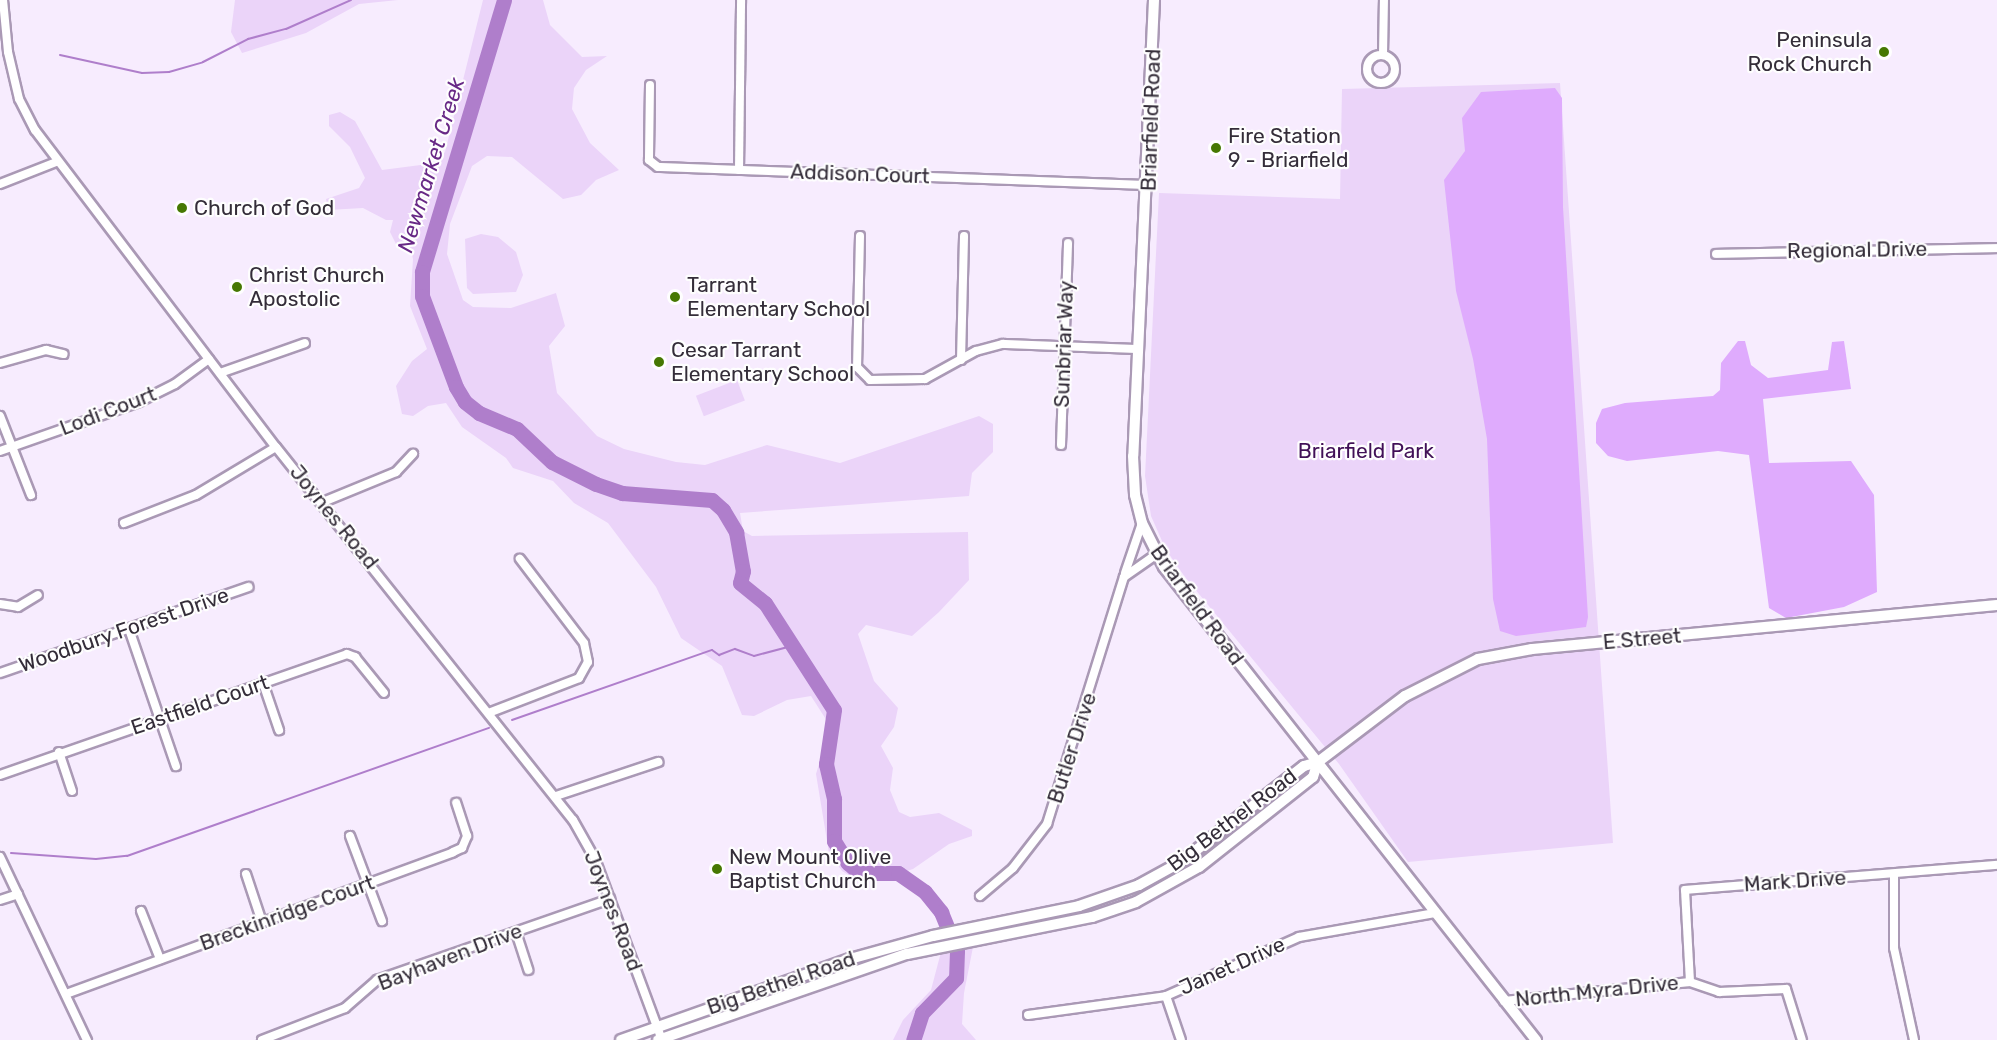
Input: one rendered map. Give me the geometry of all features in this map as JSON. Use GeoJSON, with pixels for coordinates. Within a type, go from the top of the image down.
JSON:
{"type":"FeatureCollection","features":[{"type":"Feature","properties":{"kind":"main road","name":"Briarfield Road"},"geometry":{"type":"LineString","coordinates":[[1154,0],[1149,185],[1133,465],[1142,523],[1156,555],[1536,1040]]}},
{"type":"Feature","properties":{"kind":"main road","name":"E Street"},"geometry":{"type":"LineString","coordinates":[[1318,762],[1405,696],[1451,670],[1488,656],[1997,605]]}},
{"type":"Feature","properties":{"kind":"main road","name":"Big Bethel Road"},"geometry":{"type":"LineString","coordinates":[[621,1040],[806,972],[1078,906],[1139,885],[1181,862],[1304,766],[1318,762]]}},
{"type":"Feature","properties":{"kind":"main road","name":"Big Bethel Road"},"geometry":{"type":"LineString","coordinates":[[661,1040],[934,941]]}},
{"type":"Feature","properties":{"kind":"street","name":"Joynes Road"},"geometry":{"type":"LineString","coordinates":[[3,0],[8,52],[19,99],[56,162],[276,447],[323,502],[491,712],[556,796],[589,846],[658,1026],[661,1040]]}},
{"type":"Feature","properties":{"kind":"street"},"geometry":{"type":"LineString","coordinates":[[739,170],[741,0]]}},
{"type":"Feature","properties":{"kind":"street"},"geometry":{"type":"LineString","coordinates":[[1383,56],[1384,0]]}},
{"type":"Feature","properties":{"kind":"street","name":"Addison Court"},"geometry":{"type":"LineString","coordinates":[[650,85],[651,164],[739,170],[1149,185]]}},
{"type":"Feature","properties":{"kind":"street"},"geometry":{"type":"LineString","coordinates":[[0,184],[56,162]]}},
{"type":"Feature","properties":{"kind":"street"},"geometry":{"type":"LineString","coordinates":[[860,236],[859,372],[870,380],[915,381],[937,375],[990,346],[1139,349]]}},
{"type":"Feature","properties":{"kind":"street"},"geometry":{"type":"LineString","coordinates":[[961,360],[964,236]]}},
{"type":"Feature","properties":{"kind":"street","name":"Sunbriar Way"},"geometry":{"type":"LineString","coordinates":[[1060,445],[1068,243]]}},
{"type":"Feature","properties":{"kind":"street","name":"Regional Drive"},"geometry":{"type":"LineString","coordinates":[[1716,254],[1997,248]]}},
{"type":"Feature","properties":{"kind":"street"},"geometry":{"type":"LineString","coordinates":[[220,373],[305,343]]}},
{"type":"Feature","properties":{"kind":"street"},"geometry":{"type":"LineString","coordinates":[[0,363],[46,350],[64,354]]}},
{"type":"Feature","properties":{"kind":"street","name":"Lodi Court"},"geometry":{"type":"LineString","coordinates":[[0,451],[139,402],[175,384],[209,359]]}},
{"type":"Feature","properties":{"kind":"street"},"geometry":{"type":"LineString","coordinates":[[0,416],[31,495]]}},
{"type":"Feature","properties":{"kind":"street"},"geometry":{"type":"LineString","coordinates":[[124,523],[196,495],[276,447]]}},
{"type":"Feature","properties":{"kind":"street"},"geometry":{"type":"LineString","coordinates":[[323,502],[396,472],[413,454]]}},
{"type":"Feature","properties":{"kind":"street","name":"Butler Drive"},"geometry":{"type":"LineString","coordinates":[[980,896],[1013,868],[1047,824],[1142,523]]}},
{"type":"Feature","properties":{"kind":"street"},"geometry":{"type":"LineString","coordinates":[[1124,577],[1156,555]]}},
{"type":"Feature","properties":{"kind":"street"},"geometry":{"type":"LineString","coordinates":[[491,712],[573,682],[585,672],[588,662],[584,643],[520,560]]}},
{"type":"Feature","properties":{"kind":"street","name":"Woodbury Forest Drive"},"geometry":{"type":"LineString","coordinates":[[0,673],[249,587]]}},
{"type":"Feature","properties":{"kind":"street"},"geometry":{"type":"LineString","coordinates":[[0,604],[18,607],[38,595]]}},
{"type":"Feature","properties":{"kind":"street"},"geometry":{"type":"LineString","coordinates":[[129,629],[176,766]]}},
{"type":"Feature","properties":{"kind":"street","name":"Eastfield Court"},"geometry":{"type":"LineString","coordinates":[[0,775],[347,654],[355,657],[384,693]]}},
{"type":"Feature","properties":{"kind":"street"},"geometry":{"type":"LineString","coordinates":[[262,683],[279,730]]}},
{"type":"Feature","properties":{"kind":"street"},"geometry":{"type":"LineString","coordinates":[[59,753],[72,791]]}},
{"type":"Feature","properties":{"kind":"street"},"geometry":{"type":"LineString","coordinates":[[556,796],[658,762]]}},
{"type":"Feature","properties":{"kind":"street","name":"Breckinridge Court"},"geometry":{"type":"LineString","coordinates":[[66,994],[462,848],[467,836],[456,803]]}},
{"type":"Feature","properties":{"kind":"street"},"geometry":{"type":"LineString","coordinates":[[350,836],[382,921]]}},
{"type":"Feature","properties":{"kind":"street"},"geometry":{"type":"LineString","coordinates":[[0,857],[87,1040]]}},
{"type":"Feature","properties":{"kind":"street","name":"Mark Drive"},"geometry":{"type":"LineString","coordinates":[[1690,982],[1685,890],[1997,865]]}},
{"type":"Feature","properties":{"kind":"street"},"geometry":{"type":"LineString","coordinates":[[246,874],[262,922]]}},
{"type":"Feature","properties":{"kind":"street"},"geometry":{"type":"LineString","coordinates":[[1894,874],[1894,948],[1914,1040]]}},
{"type":"Feature","properties":{"kind":"street"},"geometry":{"type":"LineString","coordinates":[[0,900],[18,894]]}},
{"type":"Feature","properties":{"kind":"street","name":"Bayhaven Drive"},"geometry":{"type":"LineString","coordinates":[[262,1040],[345,1008],[377,980],[610,899]]}},
{"type":"Feature","properties":{"kind":"street"},"geometry":{"type":"LineString","coordinates":[[141,911],[160,959]]}},
{"type":"Feature","properties":{"kind":"street","name":"Janet Drive"},"geometry":{"type":"LineString","coordinates":[[1028,1015],[1166,996],[1299,937],[1435,914]]}},
{"type":"Feature","properties":{"kind":"street"},"geometry":{"type":"LineString","coordinates":[[516,932],[528,970]]}},
{"type":"Feature","properties":{"kind":"street"},"geometry":{"type":"LineString","coordinates":[[1690,982],[1719,992],[1786,989],[1802,1040]]}},
{"type":"Feature","properties":{"kind":"street","name":"North Myra Drive"},"geometry":{"type":"LineString","coordinates":[[1504,1001],[1690,982]]}},
{"type":"Feature","properties":{"kind":"street"},"geometry":{"type":"LineString","coordinates":[[1166,996],[1181,1040]]}},
{"type":"Feature","properties":{"kind":"green space"},"geometry":{"type":"Polygon","coordinates":[[[235,0],[398,0],[359,4],[306,33],[242,53],[231,32],[235,0]]]}},
{"type":"Feature","properties":{"kind":"green space"},"geometry":{"type":"Polygon","coordinates":[[[483,0],[543,0],[550,25],[582,57],[607,56],[586,70],[574,88],[572,109],[590,143],[619,170],[596,180],[581,195],[563,199],[512,157],[487,156],[472,166],[450,224],[447,254],[463,300],[473,307],[511,308],[556,293],[565,326],[549,346],[557,393],[597,436],[624,449],[676,462],[705,465],[767,445],[840,463],[979,416],[993,424],[993,452],[972,473],[969,496],[740,513],[743,531],[752,536],[968,532],[969,580],[939,612],[912,636],[866,625],[858,634],[874,681],[898,708],[894,727],[881,746],[893,768],[890,790],[899,812],[910,817],[939,813],[972,830],[972,836],[949,844],[913,869],[884,878],[852,877],[842,871],[829,853],[816,774],[826,741],[827,721],[811,696],[787,700],[754,716],[742,715],[722,666],[681,638],[656,587],[608,523],[574,503],[553,481],[513,468],[506,458],[462,427],[446,403],[428,406],[413,416],[402,414],[396,386],[412,361],[427,349],[410,306],[412,254],[398,248],[390,232],[393,220],[386,220],[363,208],[328,210],[326,199],[359,188],[365,178],[350,147],[329,126],[329,115],[340,112],[355,121],[382,170],[436,163],[445,152],[483,0]]]}},
{"type":"Feature","properties":{"kind":"green space","name":"Briarfield Park"},"geometry":{"type":"Polygon","coordinates":[[[1560,83],[1613,843],[1408,862],[1339,764],[1185,577],[1166,550],[1151,516],[1145,476],[1159,193],[1340,199],[1342,89],[1560,83]]]}},
{"type":"Feature","properties":{"kind":"green space"},"geometry":{"type":"Polygon","coordinates":[[[481,234],[498,237],[516,252],[523,275],[516,292],[473,294],[467,288],[465,239],[481,234]]]}},
{"type":"Feature","properties":{"kind":"green space"},"geometry":{"type":"Polygon","coordinates":[[[737,380],[745,401],[704,416],[696,396],[737,380]]]}},
{"type":"Feature","properties":{"kind":"green space"},"geometry":{"type":"Polygon","coordinates":[[[973,947],[964,993],[962,1024],[976,1040],[893,1040],[903,1020],[931,990],[941,952],[973,947]]]}},
{"type":"Feature","properties":{"kind":"shaded area"},"geometry":{"type":"Polygon","coordinates":[[[1555,88],[1562,98],[1563,207],[1588,617],[1586,627],[1516,636],[1500,631],[1493,599],[1487,439],[1473,359],[1456,291],[1444,180],[1465,151],[1462,118],[1481,92],[1555,88]]]}},
{"type":"Feature","properties":{"kind":"shaded area"},"geometry":{"type":"Polygon","coordinates":[[[1738,341],[1745,341],[1751,365],[1768,378],[1828,370],[1832,342],[1844,341],[1851,389],[1763,399],[1769,463],[1851,461],[1874,495],[1877,592],[1844,607],[1786,618],[1769,608],[1749,455],[1718,451],[1627,461],[1608,456],[1596,443],[1596,423],[1602,409],[1625,403],[1713,396],[1720,390],[1721,363],[1738,341]]]}},
{"type":"Feature","properties":{"kind":"waterway"},"geometry":{"type":"LineString","coordinates":[[60,55],[142,73],[169,72],[203,62],[248,39],[286,29],[351,0]]}},
{"type":"Feature","properties":{"kind":"waterway","name":"Newmarket Creek"},"geometry":{"type":"LineString","coordinates":[[504,0],[422,272],[422,296],[456,387],[465,402],[479,413],[517,429],[552,462],[596,484],[622,493],[712,500],[723,510],[736,532],[743,571],[740,583],[765,603],[834,710],[826,764],[834,799],[834,841],[848,863],[859,873],[898,873],[925,892],[941,912],[957,951],[956,978],[922,1013],[913,1040]]}},
{"type":"Feature","properties":{"kind":"waterway"},"geometry":{"type":"LineString","coordinates":[[512,720],[712,650],[719,655],[735,649],[754,656],[791,646]]}},
{"type":"Feature","properties":{"kind":"waterway"},"geometry":{"type":"LineString","coordinates":[[11,853],[96,859],[127,856],[489,728]]}},
{"type":"Feature","properties":{"kind":"place","name":"Peninsula Rock Church"},"geometry":{"type":"Point","coordinates":[1884,52]}},
{"type":"Feature","properties":{"kind":"place","name":"Fire Station 9 - Briarfield"},"geometry":{"type":"Point","coordinates":[1216,148]}},
{"type":"Feature","properties":{"kind":"place","name":"Church of God"},"geometry":{"type":"Point","coordinates":[182,208]}},
{"type":"Feature","properties":{"kind":"place","name":"Christ Church Apostolic"},"geometry":{"type":"Point","coordinates":[237,287]}},
{"type":"Feature","properties":{"kind":"place","name":"Tarrant Elementary School"},"geometry":{"type":"Point","coordinates":[675,297]}},
{"type":"Feature","properties":{"kind":"place","name":"Cesar Tarrant Elementary School"},"geometry":{"type":"Point","coordinates":[659,362]}},
{"type":"Feature","properties":{"kind":"place","name":"New Mount Olive Baptist Church"},"geometry":{"type":"Point","coordinates":[717,869]}}]}
